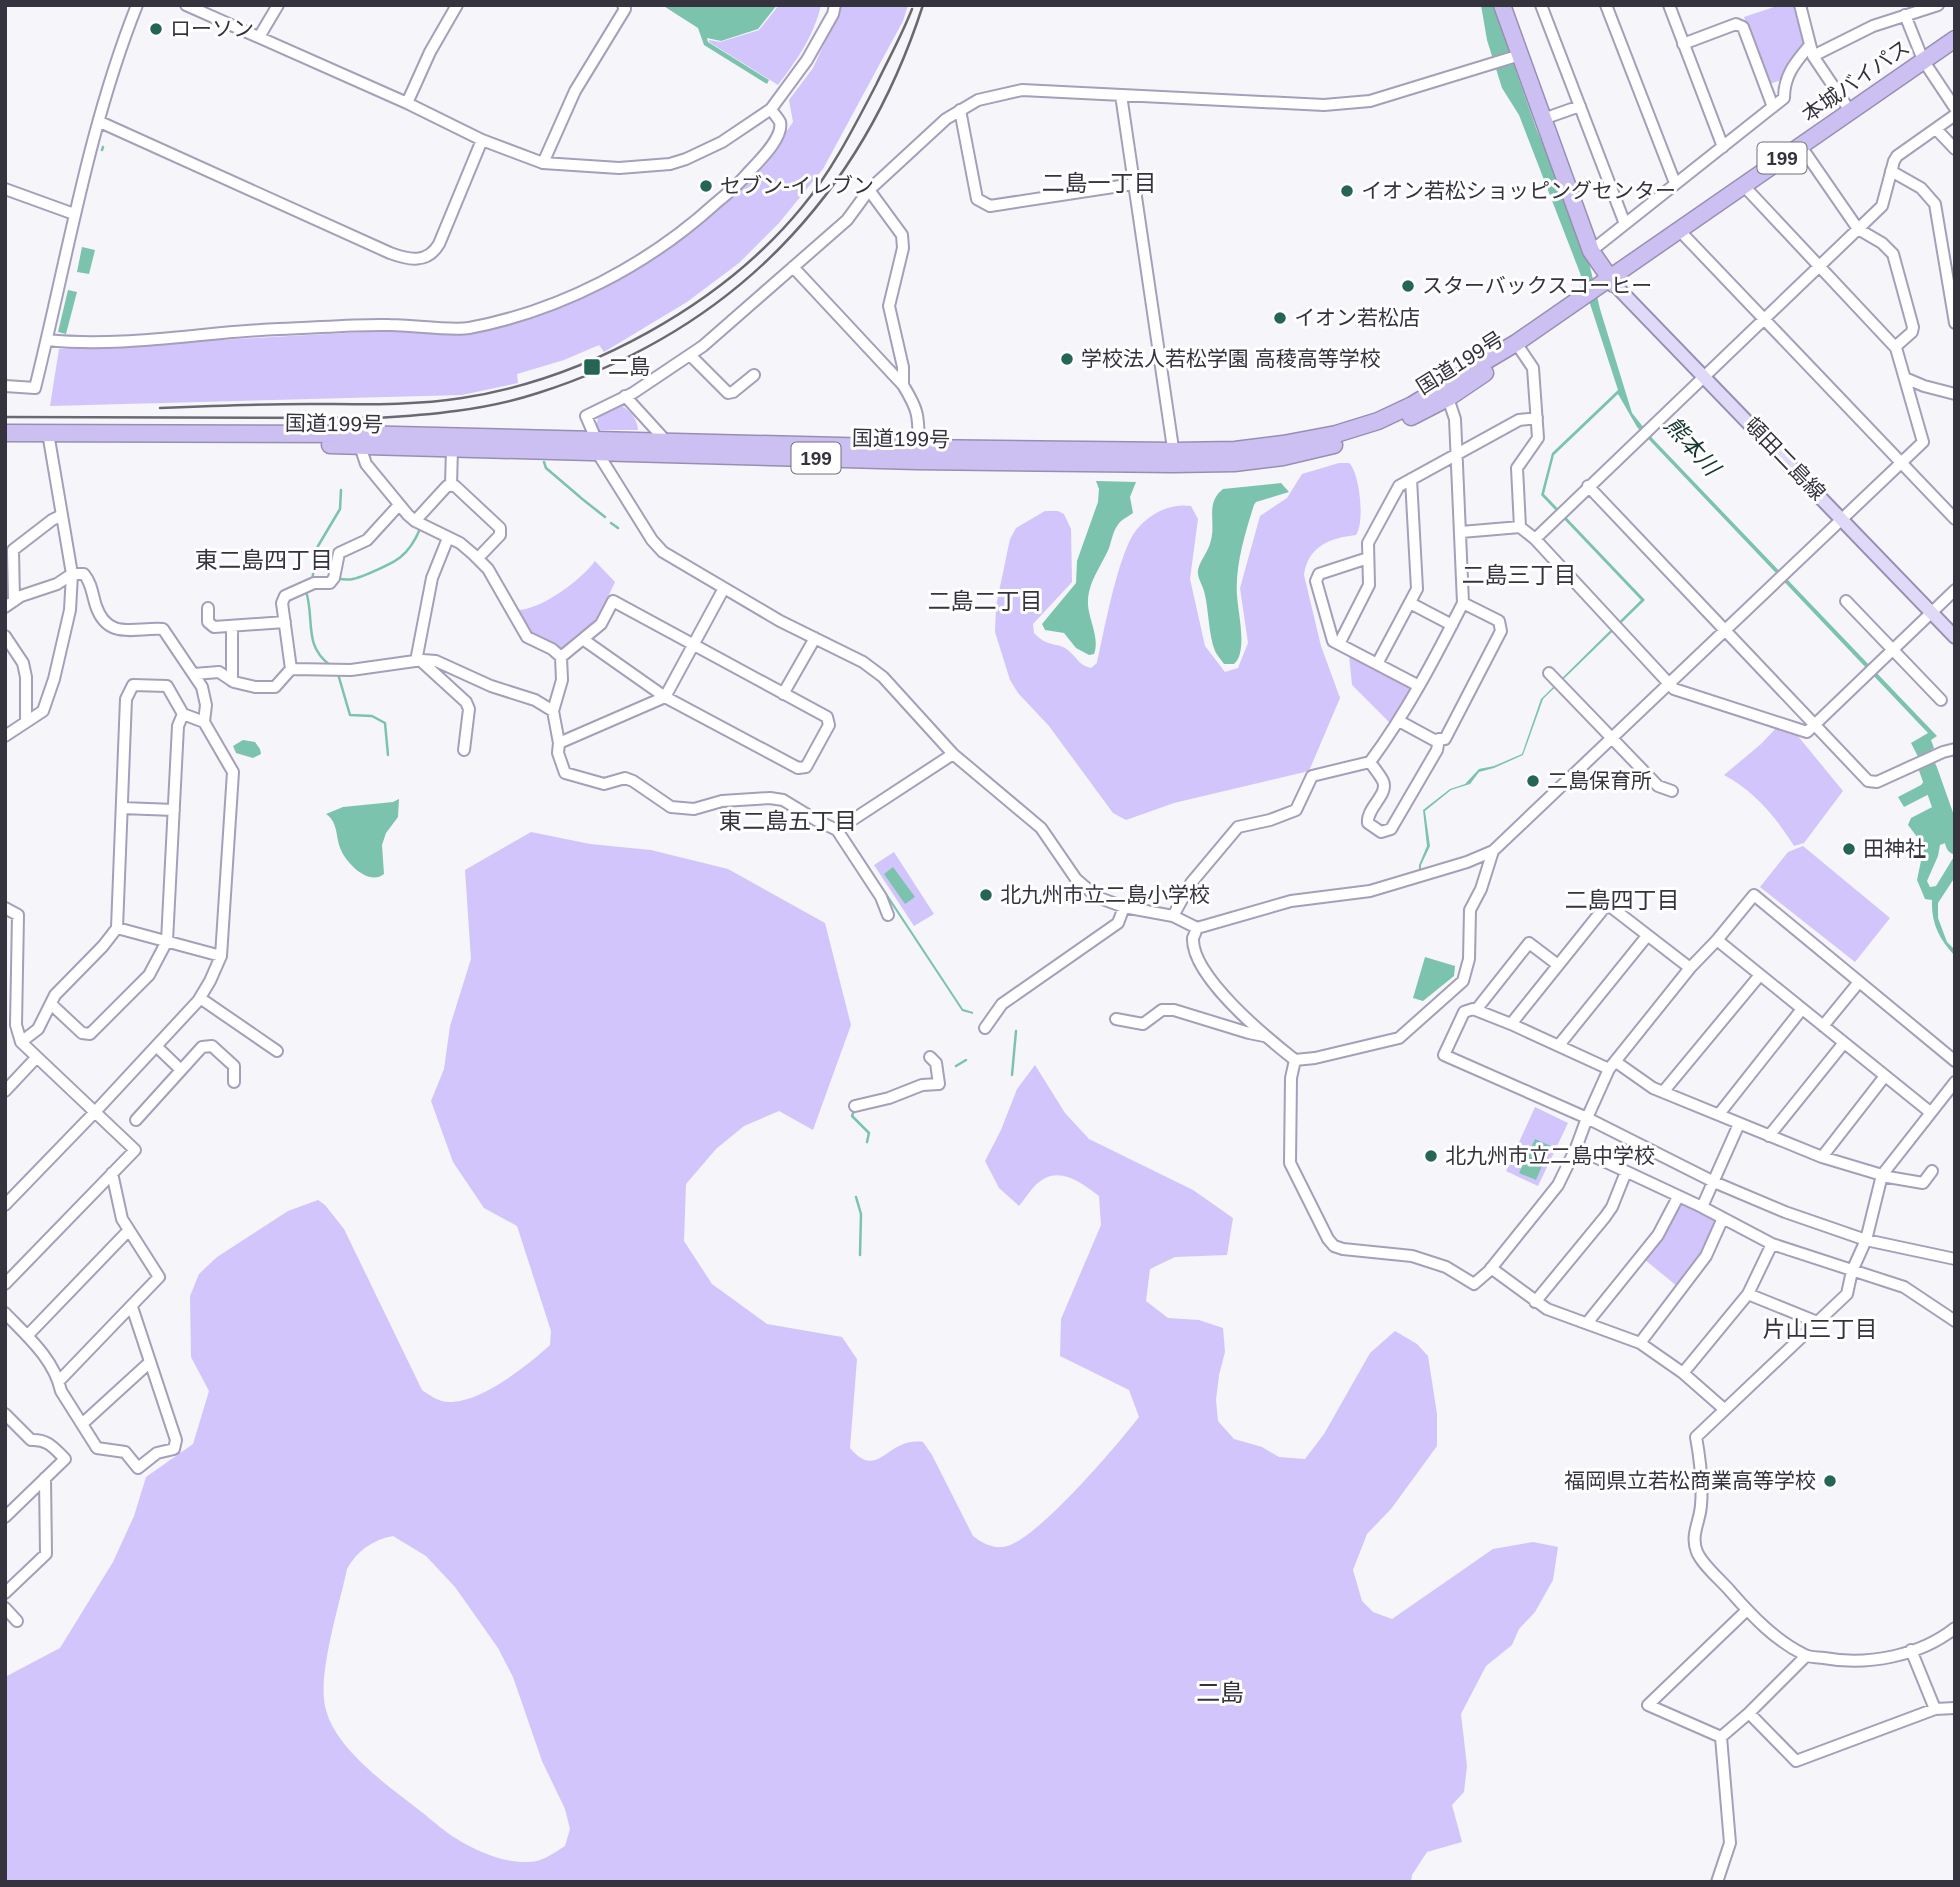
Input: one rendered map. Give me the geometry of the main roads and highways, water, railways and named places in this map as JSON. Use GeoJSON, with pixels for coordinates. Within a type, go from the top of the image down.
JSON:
{"type":"FeatureCollection","features":[{"type":"Feature","properties":{"kind":"highway"},"geometry":{"type":"LineString","coordinates":[[1503,5],[1591,251],[1598,290]]}},
{"type":"Feature","properties":{"kind":"highway","name":"本城バイパス"},"geometry":{"type":"LineString","coordinates":[[1598,290],[1926,64],[1955,38]]}},
{"type":"Feature","properties":{"kind":"highway","name":"本城バイパス"},"geometry":{"type":"LineString","coordinates":[[1803,149],[1850,111],[1926,64],[1955,51]]}},
{"type":"Feature","properties":{"kind":"highway","name":"国道199号"},"geometry":{"type":"LineString","coordinates":[[358,440],[452,448],[597,446],[666,441],[1174,457],[1234,463],[1283,457],[1335,444],[1380,430],[1448,398],[1598,290]]}},
{"type":"Feature","properties":{"kind":"highway","name":"国道199号"},"geometry":{"type":"LineString","coordinates":[[5,433],[49,438],[358,440],[597,446],[917,461],[1174,457],[1283,444],[1336,434],[1378,421],[1518,347]]}},
{"type":"Feature","properties":{"kind":"highway","name":"国道199号"},"geometry":{"type":"LineString","coordinates":[[5,443],[49,438]]}},
{"type":"Feature","properties":{"kind":"main road","name":"頓田二島線"},"geometry":{"type":"LineString","coordinates":[[1598,290],[1706,377],[1955,636]]}},
{"type":"Feature","properties":{"kind":"waterway"},"geometry":{"type":"LineString","coordinates":[[544,462],[546,468],[580,497]]}},
{"type":"Feature","properties":{"kind":"waterway"},"geometry":{"type":"LineString","coordinates":[[312,580],[318,546],[340,509],[341,490]]}},
{"type":"Feature","properties":{"kind":"waterway"},"geometry":{"type":"LineString","coordinates":[[581,498],[605,517]]}},
{"type":"Feature","properties":{"kind":"waterway"},"geometry":{"type":"LineString","coordinates":[[611,523],[618,528]]}},
{"type":"Feature","properties":{"kind":"waterway"},"geometry":{"type":"LineString","coordinates":[[337,578],[358,578],[394,562],[411,546],[420,529]]}},
{"type":"Feature","properties":{"kind":"waterway"},"geometry":{"type":"LineString","coordinates":[[306,591],[313,640],[316,649],[330,665]]}},
{"type":"Feature","properties":{"kind":"waterway"},"geometry":{"type":"LineString","coordinates":[[338,674],[350,715],[372,716],[385,723],[388,755]]}},
{"type":"Feature","properties":{"kind":"waterway","name":"熊本川"},"geometry":{"type":"LineString","coordinates":[[1928,769],[1955,845]]}},
{"type":"Feature","properties":{"kind":"waterway"},"geometry":{"type":"LineString","coordinates":[[1012,1075],[1016,1031]]}},
{"type":"Feature","properties":{"kind":"waterway"},"geometry":{"type":"LineString","coordinates":[[956,1066],[966,1060]]}},
{"type":"Feature","properties":{"kind":"waterway"},"geometry":{"type":"LineString","coordinates":[[855,1108],[852,1116],[869,1133],[867,1142]]}},
{"type":"Feature","properties":{"kind":"waterway"},"geometry":{"type":"LineString","coordinates":[[856,1197],[861,1214],[860,1255]]}},
{"type":"Feature","properties":{"kind":"railway"},"geometry":{"type":"LineString","coordinates":[[5,417],[376,418],[416,415],[478,408],[518,399],[608,366],[671,333],[729,294],[780,248],[825,196],[864,138],[897,74],[923,5]]}},
{"type":"Feature","properties":{"kind":"railway"},"geometry":{"type":"LineString","coordinates":[[160,408],[443,401],[509,388],[556,374],[603,355],[648,332],[733,276],[770,243],[802,207],[833,164],[851,133],[912,9]]}},
{"type":"Feature","properties":{"kind":"place","name":"ローソン"},"geometry":{"type":"Point","coordinates":[156,29]}},
{"type":"Feature","properties":{"kind":"place","name":"セブン-イレブン"},"geometry":{"type":"Point","coordinates":[706,186]}},
{"type":"Feature","properties":{"kind":"place","name":"イオン若松ショッピングセンター"},"geometry":{"type":"Point","coordinates":[1347,191]}},
{"type":"Feature","properties":{"kind":"place","name":"スターバックスコーヒー"},"geometry":{"type":"Point","coordinates":[1408,286]}},
{"type":"Feature","properties":{"kind":"place","name":"イオン若松店"},"geometry":{"type":"Point","coordinates":[1280,318]}},
{"type":"Feature","properties":{"kind":"place","name":"学校法人若松学園 高稜高等学校"},"geometry":{"type":"Point","coordinates":[1067,359]}},
{"type":"Feature","properties":{"kind":"place","name":"二島"},"geometry":{"type":"Point","coordinates":[592,367]}},
{"type":"Feature","properties":{"kind":"place","name":"二島保育所"},"geometry":{"type":"Point","coordinates":[1533,781]}},
{"type":"Feature","properties":{"kind":"place","name":"田神社"},"geometry":{"type":"Point","coordinates":[1849,849]}},
{"type":"Feature","properties":{"kind":"place","name":"北九州市立二島小学校"},"geometry":{"type":"Point","coordinates":[986,895]}},
{"type":"Feature","properties":{"kind":"place","name":"北九州市立二島中学校"},"geometry":{"type":"Point","coordinates":[1431,1156]}},
{"type":"Feature","properties":{"kind":"place","name":"福岡県立若松商業高等学校"},"geometry":{"type":"Point","coordinates":[1830,1481]}},
{"type":"Feature","properties":{"kind":"district","name":"二島一丁目"},"geometry":{"type":"Point","coordinates":[1099,183]}},
{"type":"Feature","properties":{"kind":"district","name":"東二島四丁目"},"geometry":{"type":"Point","coordinates":[264,560]}},
{"type":"Feature","properties":{"kind":"district","name":"二島三丁目"},"geometry":{"type":"Point","coordinates":[1519,575]}},
{"type":"Feature","properties":{"kind":"district","name":"二島二丁目"},"geometry":{"type":"Point","coordinates":[985,601]}},
{"type":"Feature","properties":{"kind":"district","name":"東二島五丁目"},"geometry":{"type":"Point","coordinates":[788,821]}},
{"type":"Feature","properties":{"kind":"district","name":"二島四丁目"},"geometry":{"type":"Point","coordinates":[1622,900]}},
{"type":"Feature","properties":{"kind":"district","name":"片山三丁目"},"geometry":{"type":"Point","coordinates":[1820,1329]}},
{"type":"Feature","properties":{"kind":"district","name":"二島"},"geometry":{"type":"Point","coordinates":[1220,1693]}}]}
